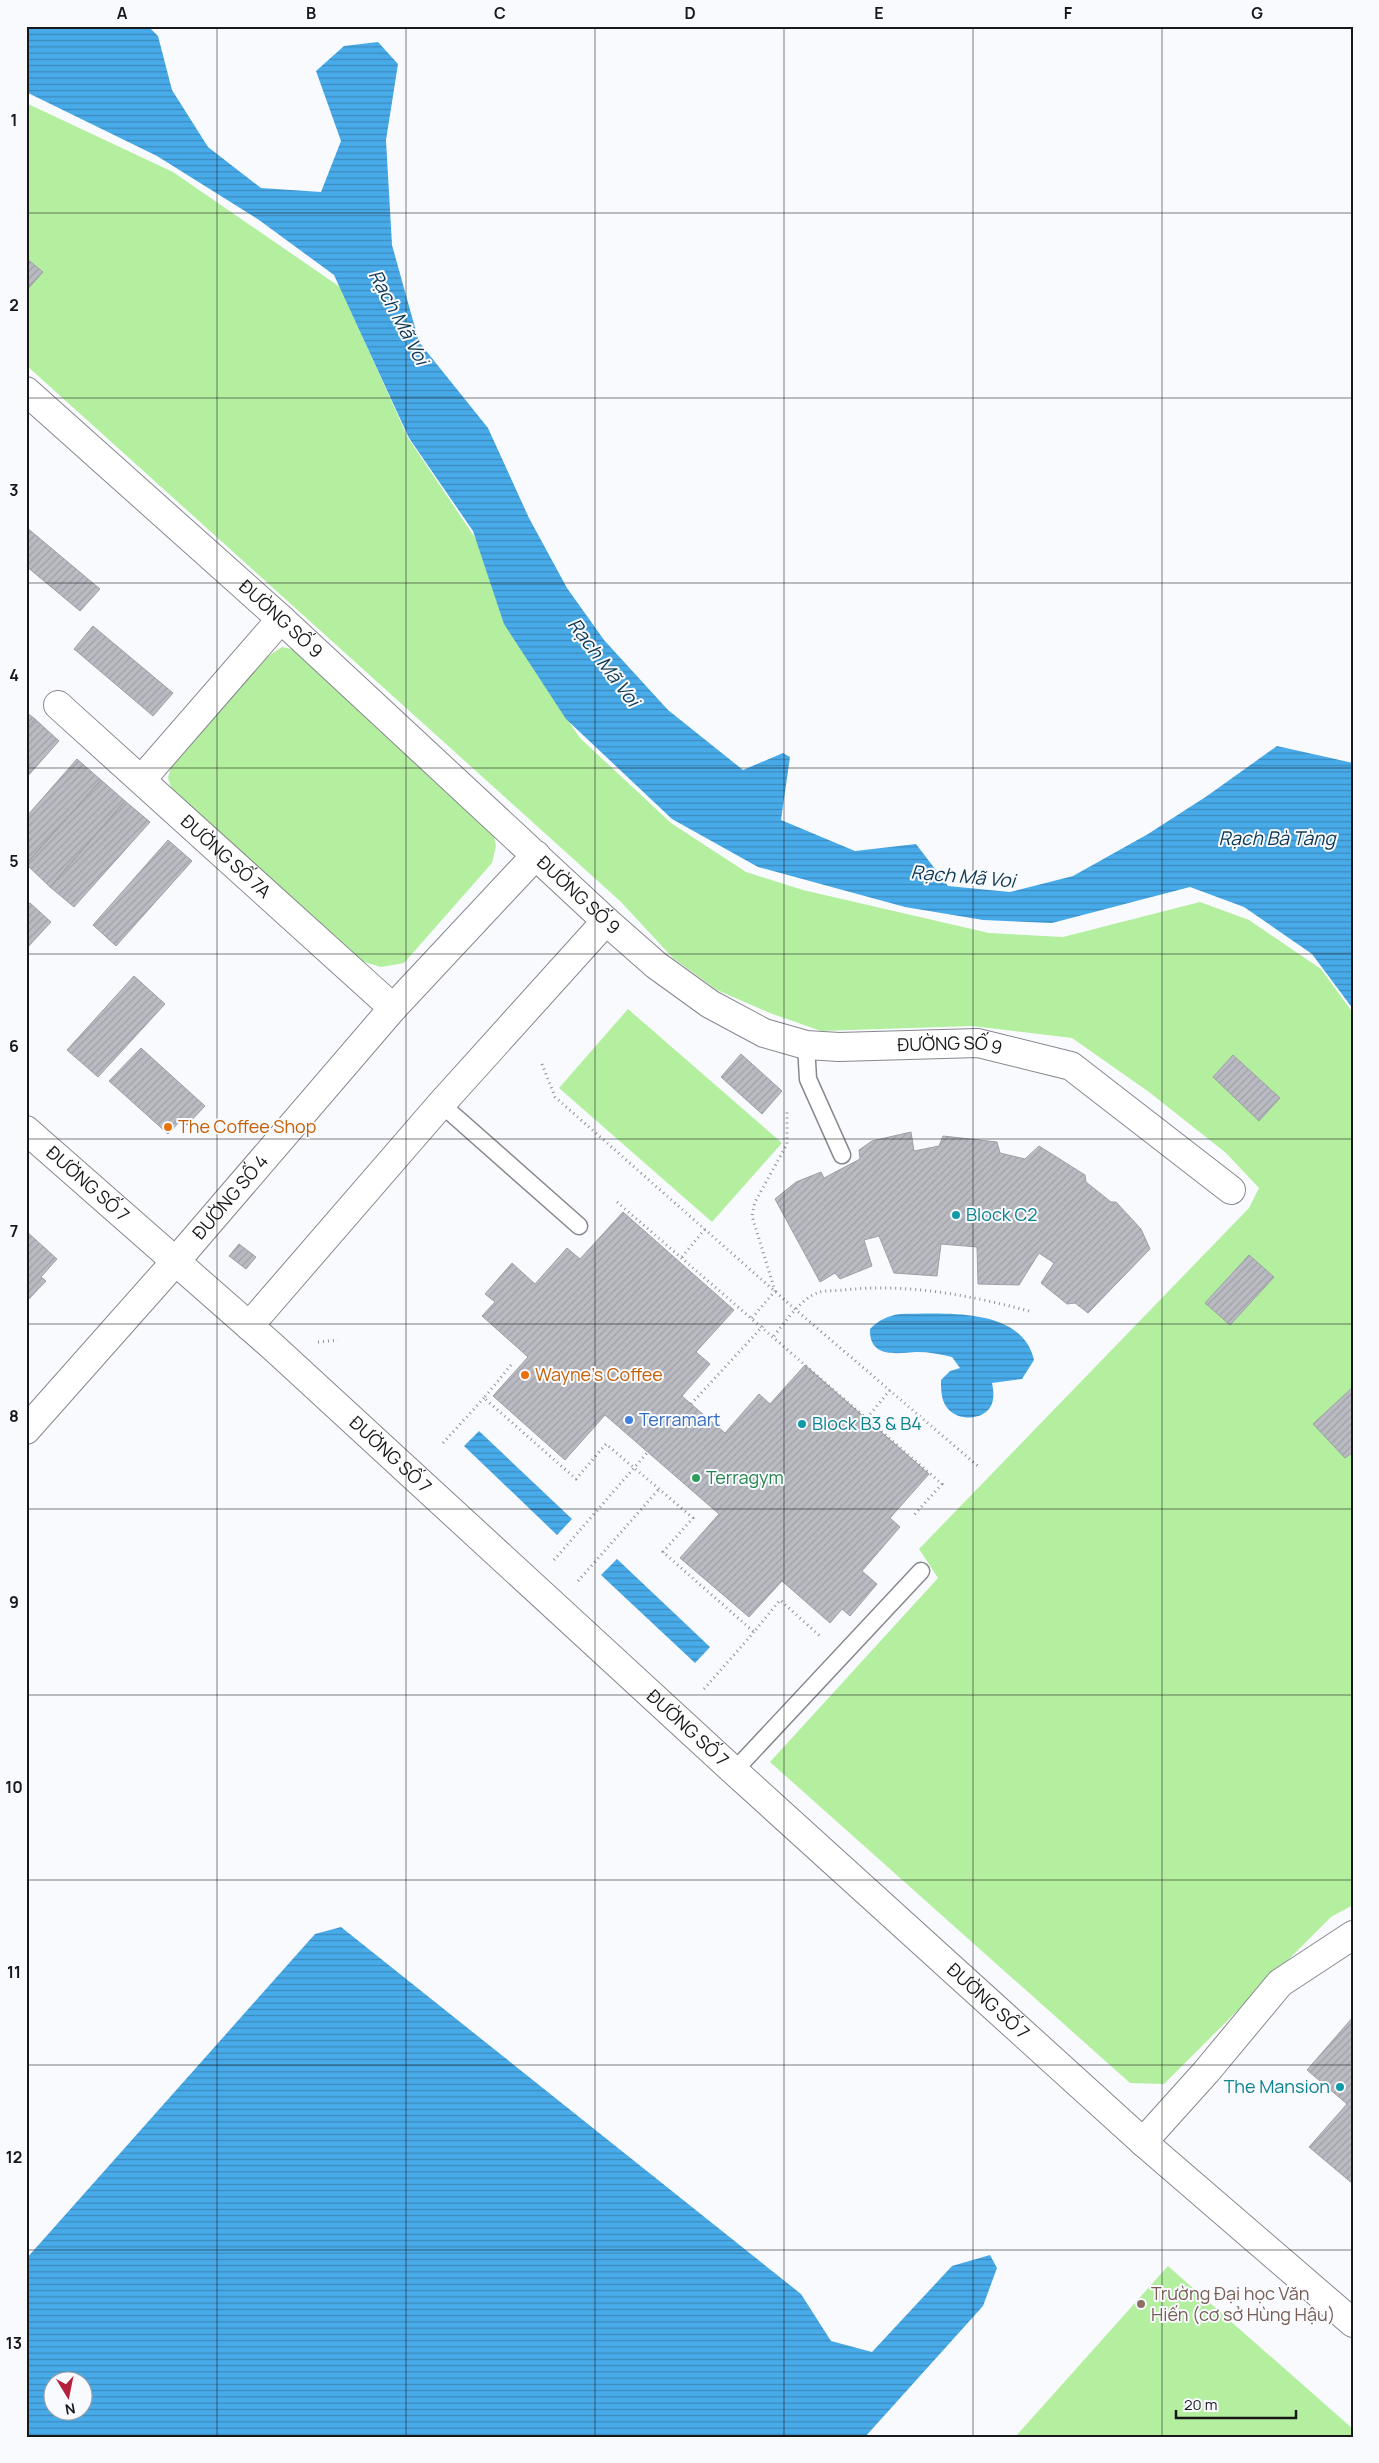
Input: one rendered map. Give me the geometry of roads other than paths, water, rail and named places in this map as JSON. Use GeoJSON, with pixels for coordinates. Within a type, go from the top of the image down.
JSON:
{"type":"FeatureCollection","features":[{"type":"Feature","properties":{"kind":"street","name":"ĐƯỜNG SỐ 9"},"geometry":{"type":"LineString","coordinates":[[31,405],[281,619],[656,966],[710,1004],[764,1032],[806,1045],[839,1047],[978,1043],[1071,1066],[1231,1190]]}},
{"type":"Feature","properties":{"kind":"street"},"geometry":{"type":"LineString","coordinates":[[142,779],[281,619]]}},
{"type":"Feature","properties":{"kind":"street","name":"ĐƯỜNG SỐ 7A"},"geometry":{"type":"LineString","coordinates":[[58,705],[393,1008]]}},
{"type":"Feature","properties":{"kind":"street","name":"ĐƯỜNG SỐ 4"},"geometry":{"type":"LineString","coordinates":[[26,1430],[176,1262],[393,1008],[536,855]]}},
{"type":"Feature","properties":{"kind":"street"},"geometry":{"type":"LineString","coordinates":[[249,1326],[440,1104],[606,921]]}},
{"type":"Feature","properties":{"kind":"street","name":"ĐƯỜNG SỐ 7"},"geometry":{"type":"LineString","coordinates":[[26,1130],[249,1326],[734,1771],[1143,2142],[1353,2323]]}},
{"type":"Feature","properties":{"kind":"street"},"geometry":{"type":"LineString","coordinates":[[1143,2142],[1206,2072],[1280,1983],[1353,1935]]}},
{"type":"Feature","properties":{"kind":"lane"},"geometry":{"type":"LineString","coordinates":[[806,1045],[808,1079],[842,1155]]}},
{"type":"Feature","properties":{"kind":"lane"},"geometry":{"type":"LineString","coordinates":[[440,1104],[579,1226]]}},
{"type":"Feature","properties":{"kind":"lane"},"geometry":{"type":"LineString","coordinates":[[734,1771],[921,1571]]}},
{"type":"Feature","properties":{"kind":"water","name":"Rạch Bà Tàng"},"geometry":{"type":"Polygon","coordinates":[[[26,26],[148,26],[158,36],[172,90],[208,147],[261,188],[321,192],[341,141],[316,71],[344,46],[378,42],[398,64],[386,140],[392,245],[419,342],[488,428],[529,518],[567,588],[604,640],[668,710],[743,770],[783,753],[790,757],[781,820],[855,851],[916,844],[948,886],[1010,892],[1073,876],[1148,834],[1207,796],[1277,746],[1353,763],[1353,1009],[1312,954],[1244,907],[1190,887],[1052,923],[983,920],[905,907],[758,867],[672,819],[566,719],[504,624],[473,531],[409,438],[334,275],[259,220],[157,156],[26,92],[26,26]]]}},
{"type":"Feature","properties":{"kind":"water"},"geometry":{"type":"Polygon","coordinates":[[[900,1314],[958,1314],[997,1322],[1014,1330],[1027,1343],[1034,1360],[1022,1379],[992,1383],[993,1399],[991,1406],[982,1415],[968,1418],[961,1417],[949,1410],[942,1396],[941,1380],[950,1371],[960,1368],[952,1357],[926,1352],[886,1352],[879,1350],[874,1345],[870,1329],[884,1319],[900,1314]]]}},
{"type":"Feature","properties":{"kind":"water"},"geometry":{"type":"Polygon","coordinates":[[[479,1431],[572,1519],[557,1535],[464,1446],[479,1431]]]}},
{"type":"Feature","properties":{"kind":"water"},"geometry":{"type":"Polygon","coordinates":[[[617,1559],[710,1647],[695,1663],[601,1575],[617,1559]]]}},
{"type":"Feature","properties":{"kind":"water"},"geometry":{"type":"Polygon","coordinates":[[[341,1927],[801,2294],[831,2341],[872,2352],[952,2266],[990,2255],[997,2268],[983,2306],[865,2437],[26,2437],[26,2259],[315,1934],[341,1927]]]}},
{"type":"Feature","properties":{"kind":"place","name":"The Coffee Shop"},"geometry":{"type":"Point","coordinates":[168,1127]}},
{"type":"Feature","properties":{"kind":"place","name":"Block C2"},"geometry":{"type":"Point","coordinates":[956,1215]}},
{"type":"Feature","properties":{"kind":"place","name":"Wayne's Coffee"},"geometry":{"type":"Point","coordinates":[525,1375]}},
{"type":"Feature","properties":{"kind":"place","name":"Terramart"},"geometry":{"type":"Point","coordinates":[629,1420]}},
{"type":"Feature","properties":{"kind":"place","name":"Block B3 & B4"},"geometry":{"type":"Point","coordinates":[802,1424]}},
{"type":"Feature","properties":{"kind":"place","name":"Terragym"},"geometry":{"type":"Point","coordinates":[696,1478]}},
{"type":"Feature","properties":{"kind":"place","name":"The Mansion"},"geometry":{"type":"Point","coordinates":[1340,2087]}},
{"type":"Feature","properties":{"kind":"place","name":"Trường Đại học Văn Hiến (cơ sở Hùng Hậu)"},"geometry":{"type":"Point","coordinates":[1141,2304]}},
{"type":"Feature","properties":{"kind":"water label","name":"Rạch Mã Voi"},"geometry":{"type":"Point","coordinates":[399,317]}},
{"type":"Feature","properties":{"kind":"water label","name":"Rạch Mã Voi"},"geometry":{"type":"Point","coordinates":[604,662]}},
{"type":"Feature","properties":{"kind":"water label","name":"Rạch Mã Voi"},"geometry":{"type":"Point","coordinates":[963,876]}}]}
